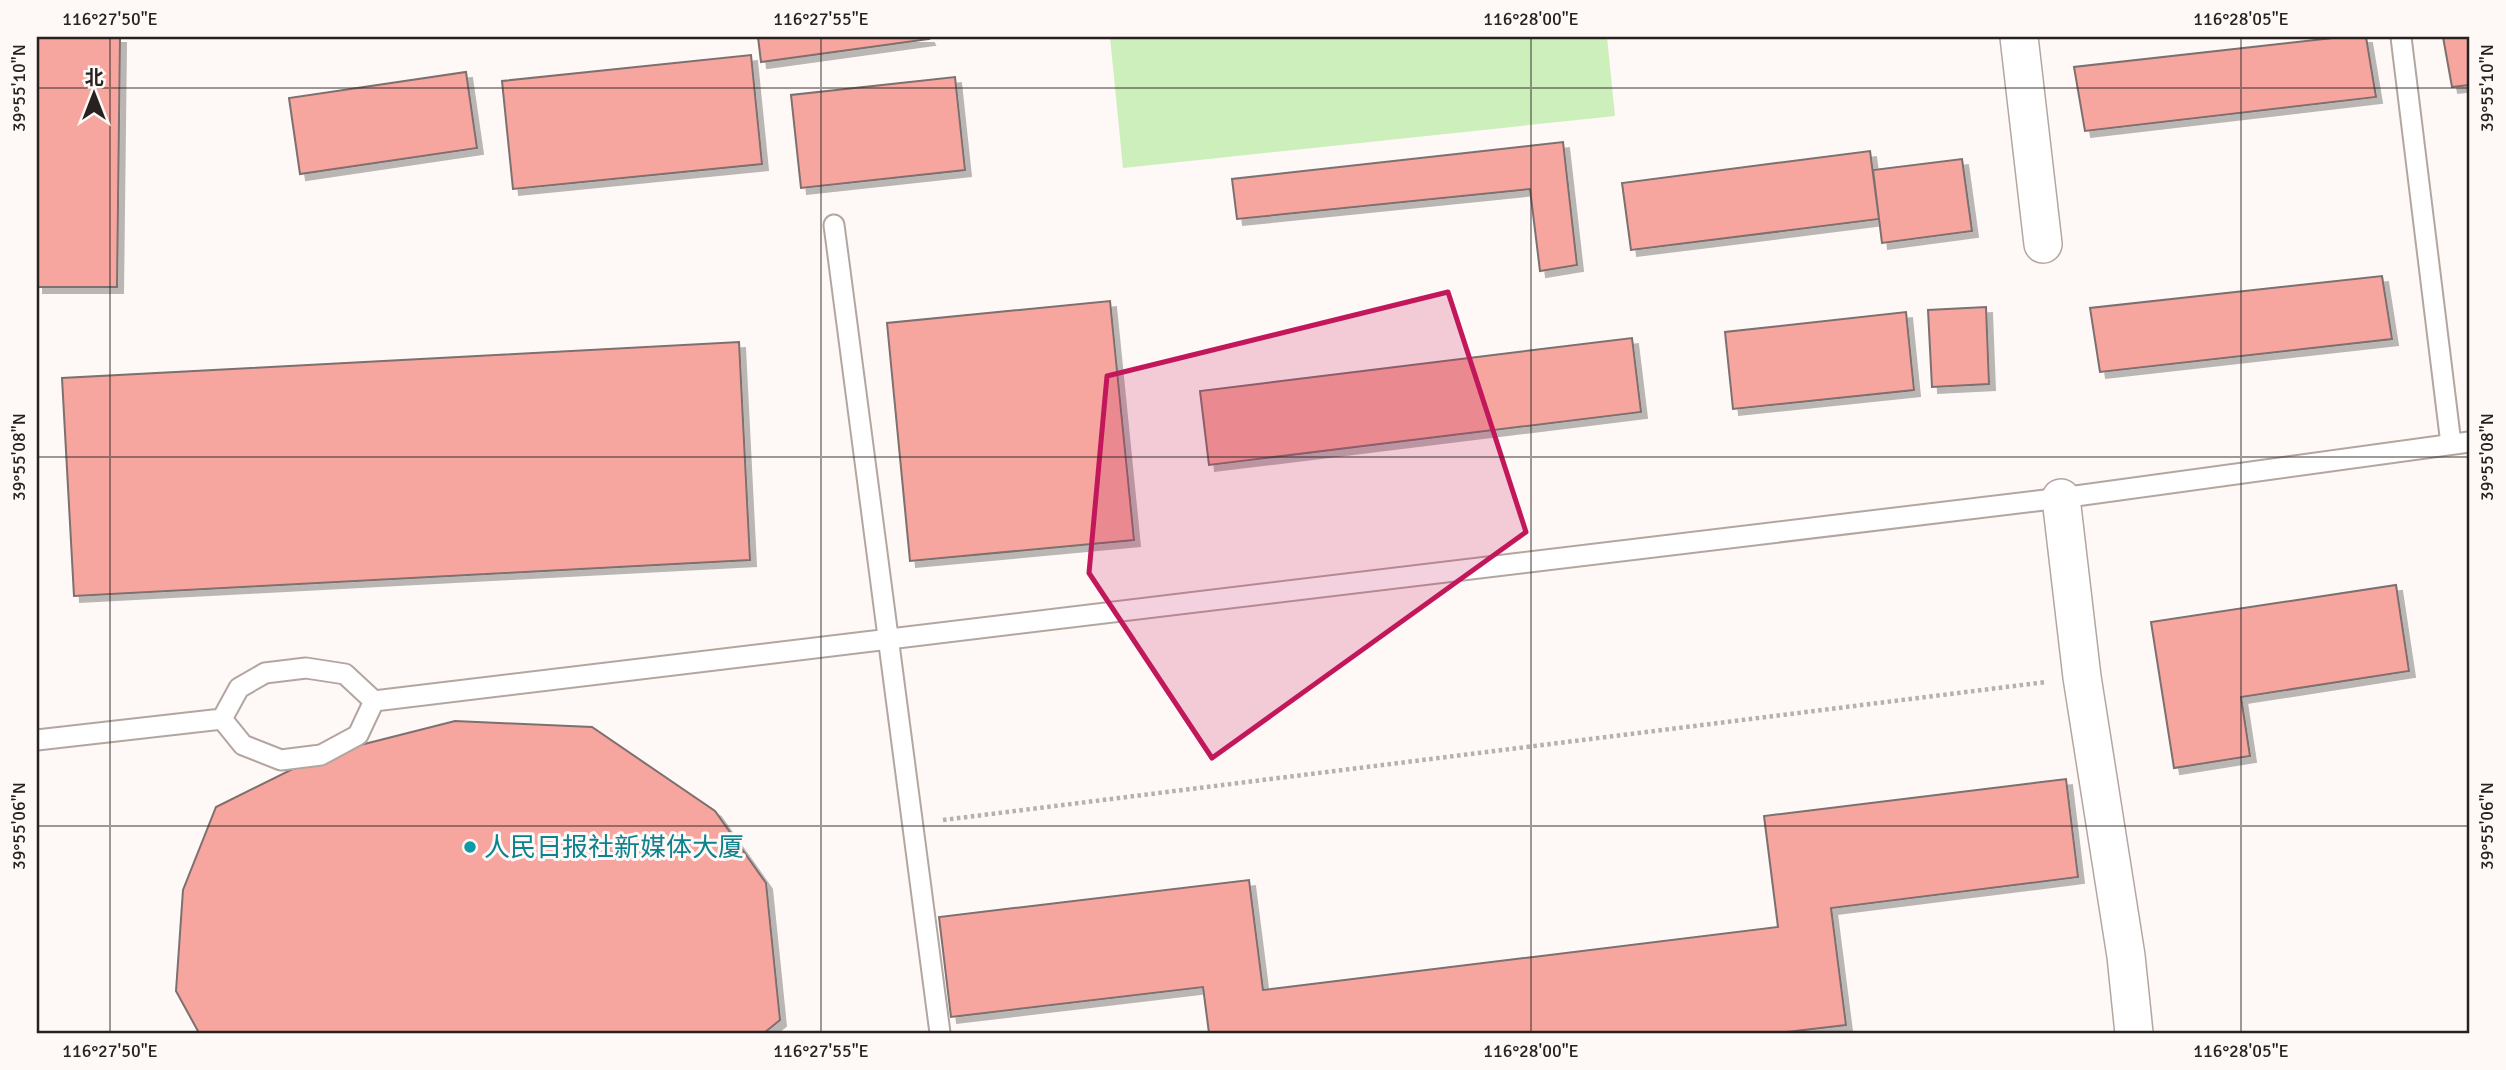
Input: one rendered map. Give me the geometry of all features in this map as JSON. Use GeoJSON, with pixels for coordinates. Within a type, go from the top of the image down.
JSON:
{"type":"FeatureCollection","features":[{"type":"Feature","properties":{"kind":"street"},"geometry":{"type":"LineString","coordinates":[[2019,37],[2043,244]]}},
{"type":"Feature","properties":{"kind":"street"},"geometry":{"type":"LineString","coordinates":[[2060,498],[2082,677],[2124,943],[2134,1033]]}},
{"type":"Feature","properties":{"kind":"lane"},"geometry":{"type":"LineString","coordinates":[[222,719],[239,688],[265,673],[306,668],[345,674],[374,701],[2060,498],[2460,443],[2401,37]]}},
{"type":"Feature","properties":{"kind":"lane"},"geometry":{"type":"LineString","coordinates":[[834,225],[915,824],[940,1033]]}},
{"type":"Feature","properties":{"kind":"lane"},"geometry":{"type":"LineString","coordinates":[[222,719],[243,745],[281,760],[321,755],[358,736],[374,701]]}},
{"type":"Feature","properties":{"kind":"lane"},"geometry":{"type":"LineString","coordinates":[[37,740],[222,719]]}},
{"type":"Feature","properties":{"kind":"path"},"geometry":{"type":"LineString","coordinates":[[915,824],[2082,677]]}},
{"type":"Feature","properties":{"kind":"highlighted area"},"geometry":{"type":"Polygon","coordinates":[[[1448,292],[1526,532],[1212,758],[1089,573],[1107,376],[1448,292]]]}},
{"type":"Feature","properties":{"kind":"green space"},"geometry":{"type":"Polygon","coordinates":[[[1110,37],[1607,37],[1615,116],[1123,168],[1110,37]]]}},
{"type":"Feature","properties":{"kind":"building"},"geometry":{"type":"Polygon","coordinates":[[[37,37],[120,37],[117,287],[37,287],[37,37]]]}},
{"type":"Feature","properties":{"kind":"building"},"geometry":{"type":"Polygon","coordinates":[[[758,37],[928,37],[929,39],[761,62],[758,37]]]}},
{"type":"Feature","properties":{"kind":"building"},"geometry":{"type":"Polygon","coordinates":[[[2342,37],[2366,37],[2376,97],[2085,131],[2074,67],[2342,37]]]}},
{"type":"Feature","properties":{"kind":"building"},"geometry":{"type":"Polygon","coordinates":[[[2443,37],[2469,37],[2469,85],[2452,87],[2443,37]]]}},
{"type":"Feature","properties":{"kind":"building"},"geometry":{"type":"Polygon","coordinates":[[[751,55],[762,164],[513,189],[502,81],[751,55]]]}},
{"type":"Feature","properties":{"kind":"building"},"geometry":{"type":"Polygon","coordinates":[[[466,72],[477,148],[300,174],[289,98],[466,72]]]}},
{"type":"Feature","properties":{"kind":"building"},"geometry":{"type":"Polygon","coordinates":[[[955,77],[965,170],[801,188],[791,95],[955,77]]]}},
{"type":"Feature","properties":{"kind":"building"},"geometry":{"type":"Polygon","coordinates":[[[1563,142],[1577,265],[1540,271],[1530,189],[1237,219],[1232,179],[1563,142]]]}},
{"type":"Feature","properties":{"kind":"building"},"geometry":{"type":"Polygon","coordinates":[[[1870,151],[1879,219],[1631,250],[1622,183],[1870,151]]]}},
{"type":"Feature","properties":{"kind":"building"},"geometry":{"type":"Polygon","coordinates":[[[1962,159],[1972,231],[1882,243],[1873,170],[1962,159]]]}},
{"type":"Feature","properties":{"kind":"building"},"geometry":{"type":"Polygon","coordinates":[[[2382,276],[2392,339],[2100,372],[2090,308],[2382,276]]]}},
{"type":"Feature","properties":{"kind":"building"},"geometry":{"type":"Polygon","coordinates":[[[1110,301],[1134,540],[910,561],[887,323],[1110,301]]]}},
{"type":"Feature","properties":{"kind":"building"},"geometry":{"type":"Polygon","coordinates":[[[1986,307],[1989,384],[1932,387],[1928,310],[1986,307]]]}},
{"type":"Feature","properties":{"kind":"building"},"geometry":{"type":"Polygon","coordinates":[[[1906,312],[1914,390],[1733,409],[1725,332],[1906,312]]]}},
{"type":"Feature","properties":{"kind":"building"},"geometry":{"type":"Polygon","coordinates":[[[1632,338],[1641,412],[1209,465],[1200,391],[1632,338]]]}},
{"type":"Feature","properties":{"kind":"building"},"geometry":{"type":"Polygon","coordinates":[[[739,342],[750,560],[74,596],[62,378],[739,342]]]}},
{"type":"Feature","properties":{"kind":"building"},"geometry":{"type":"Polygon","coordinates":[[[2396,585],[2409,671],[2241,697],[2250,756],[2174,768],[2151,622],[2396,585]]]}},
{"type":"Feature","properties":{"kind":"building","name":"人民日报社新媒体大厦"},"geometry":{"type":"Polygon","coordinates":[[[455,721],[592,727],[715,811],[766,883],[780,1020],[764,1033],[199,1033],[176,991],[183,890],[216,807],[321,755],[455,721]]]}},
{"type":"Feature","properties":{"kind":"building"},"geometry":{"type":"Polygon","coordinates":[[[2066,779],[2078,877],[1831,908],[1846,1025],[1778,1033],[1209,1033],[1203,987],[951,1017],[939,917],[1249,880],[1263,990],[1778,927],[1764,816],[2066,779]]]}},
{"type":"Feature","properties":{"kind":"place","name":"人民日报社新媒体大厦"},"geometry":{"type":"Point","coordinates":[470,847]}}]}
